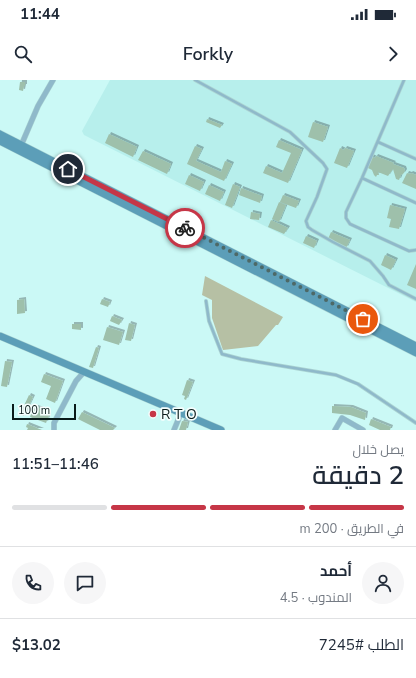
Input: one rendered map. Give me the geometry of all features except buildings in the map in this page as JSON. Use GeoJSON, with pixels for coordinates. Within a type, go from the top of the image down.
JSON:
{"type":"FeatureCollection","features":[{"type":"Feature","properties":{"kind":"main road"},"geometry":{"type":"LineString","coordinates":[[0,134],[20,147],[416,353]]}},
{"type":"Feature","properties":{"kind":"main road"},"geometry":{"type":"LineString","coordinates":[[0,140],[20,147],[416,346]]}},
{"type":"Feature","properties":{"kind":"main road"},"geometry":{"type":"LineString","coordinates":[[0,336],[221,430]]}},
{"type":"Feature","properties":{"kind":"street"},"geometry":{"type":"LineString","coordinates":[[20,147],[38,106],[53,80]]}},
{"type":"Feature","properties":{"kind":"street"},"geometry":{"type":"LineString","coordinates":[[75,368],[77,378],[76,381]]}},
{"type":"Feature","properties":{"kind":"street"},"geometry":{"type":"LineString","coordinates":[[54,430],[54,423],[76,381],[84,372]]}},
{"type":"Feature","properties":{"kind":"street"},"geometry":{"type":"LineString","coordinates":[[174,430],[181,413]]}},
{"type":"Feature","properties":{"kind":"street"},"geometry":{"type":"LineString","coordinates":[[335,430],[342,418],[363,430]]}},
{"type":"Feature","properties":{"kind":"lane"},"geometry":{"type":"LineString","coordinates":[[196,80],[290,132],[323,163],[326,168],[317,197],[306,221],[308,227],[370,261],[389,285],[416,299]]}},
{"type":"Feature","properties":{"kind":"lane"},"geometry":{"type":"LineString","coordinates":[[404,80],[346,212],[346,218],[350,224],[409,250],[416,250]]}},
{"type":"Feature","properties":{"kind":"lane"},"geometry":{"type":"LineString","coordinates":[[378,142],[416,159]]}},
{"type":"Feature","properties":{"kind":"lane"},"geometry":{"type":"LineString","coordinates":[[362,178],[416,203]]}},
{"type":"Feature","properties":{"kind":"lane"},"geometry":{"type":"LineString","coordinates":[[206,301],[209,321],[222,354],[241,359],[336,375],[358,384],[416,423]]}},
{"type":"Feature","properties":{"kind":"shaded area"},"geometry":{"type":"Polygon","coordinates":[[[110,80],[416,80],[416,302],[84,135],[82,131],[110,80]]]}},
{"type":"Feature","properties":{"kind":"green space"},"geometry":{"type":"Polygon","coordinates":[[[205,276],[283,317],[278,325],[276,325],[258,346],[223,350],[212,318],[212,300],[202,295],[205,276]]]}},
{"type":"Feature","properties":{"kind":"way so far"},"geometry":{"type":"LineString","coordinates":[[185,228],[363,319]]}},
{"type":"Feature","properties":{"kind":"place","name":"R T O"},"geometry":{"type":"Point","coordinates":[153,414]}},
{"type":"Feature","properties":{"kind":"route"},"geometry":{"type":"LineString","coordinates":[[68,169],[185,228]]}}]}
